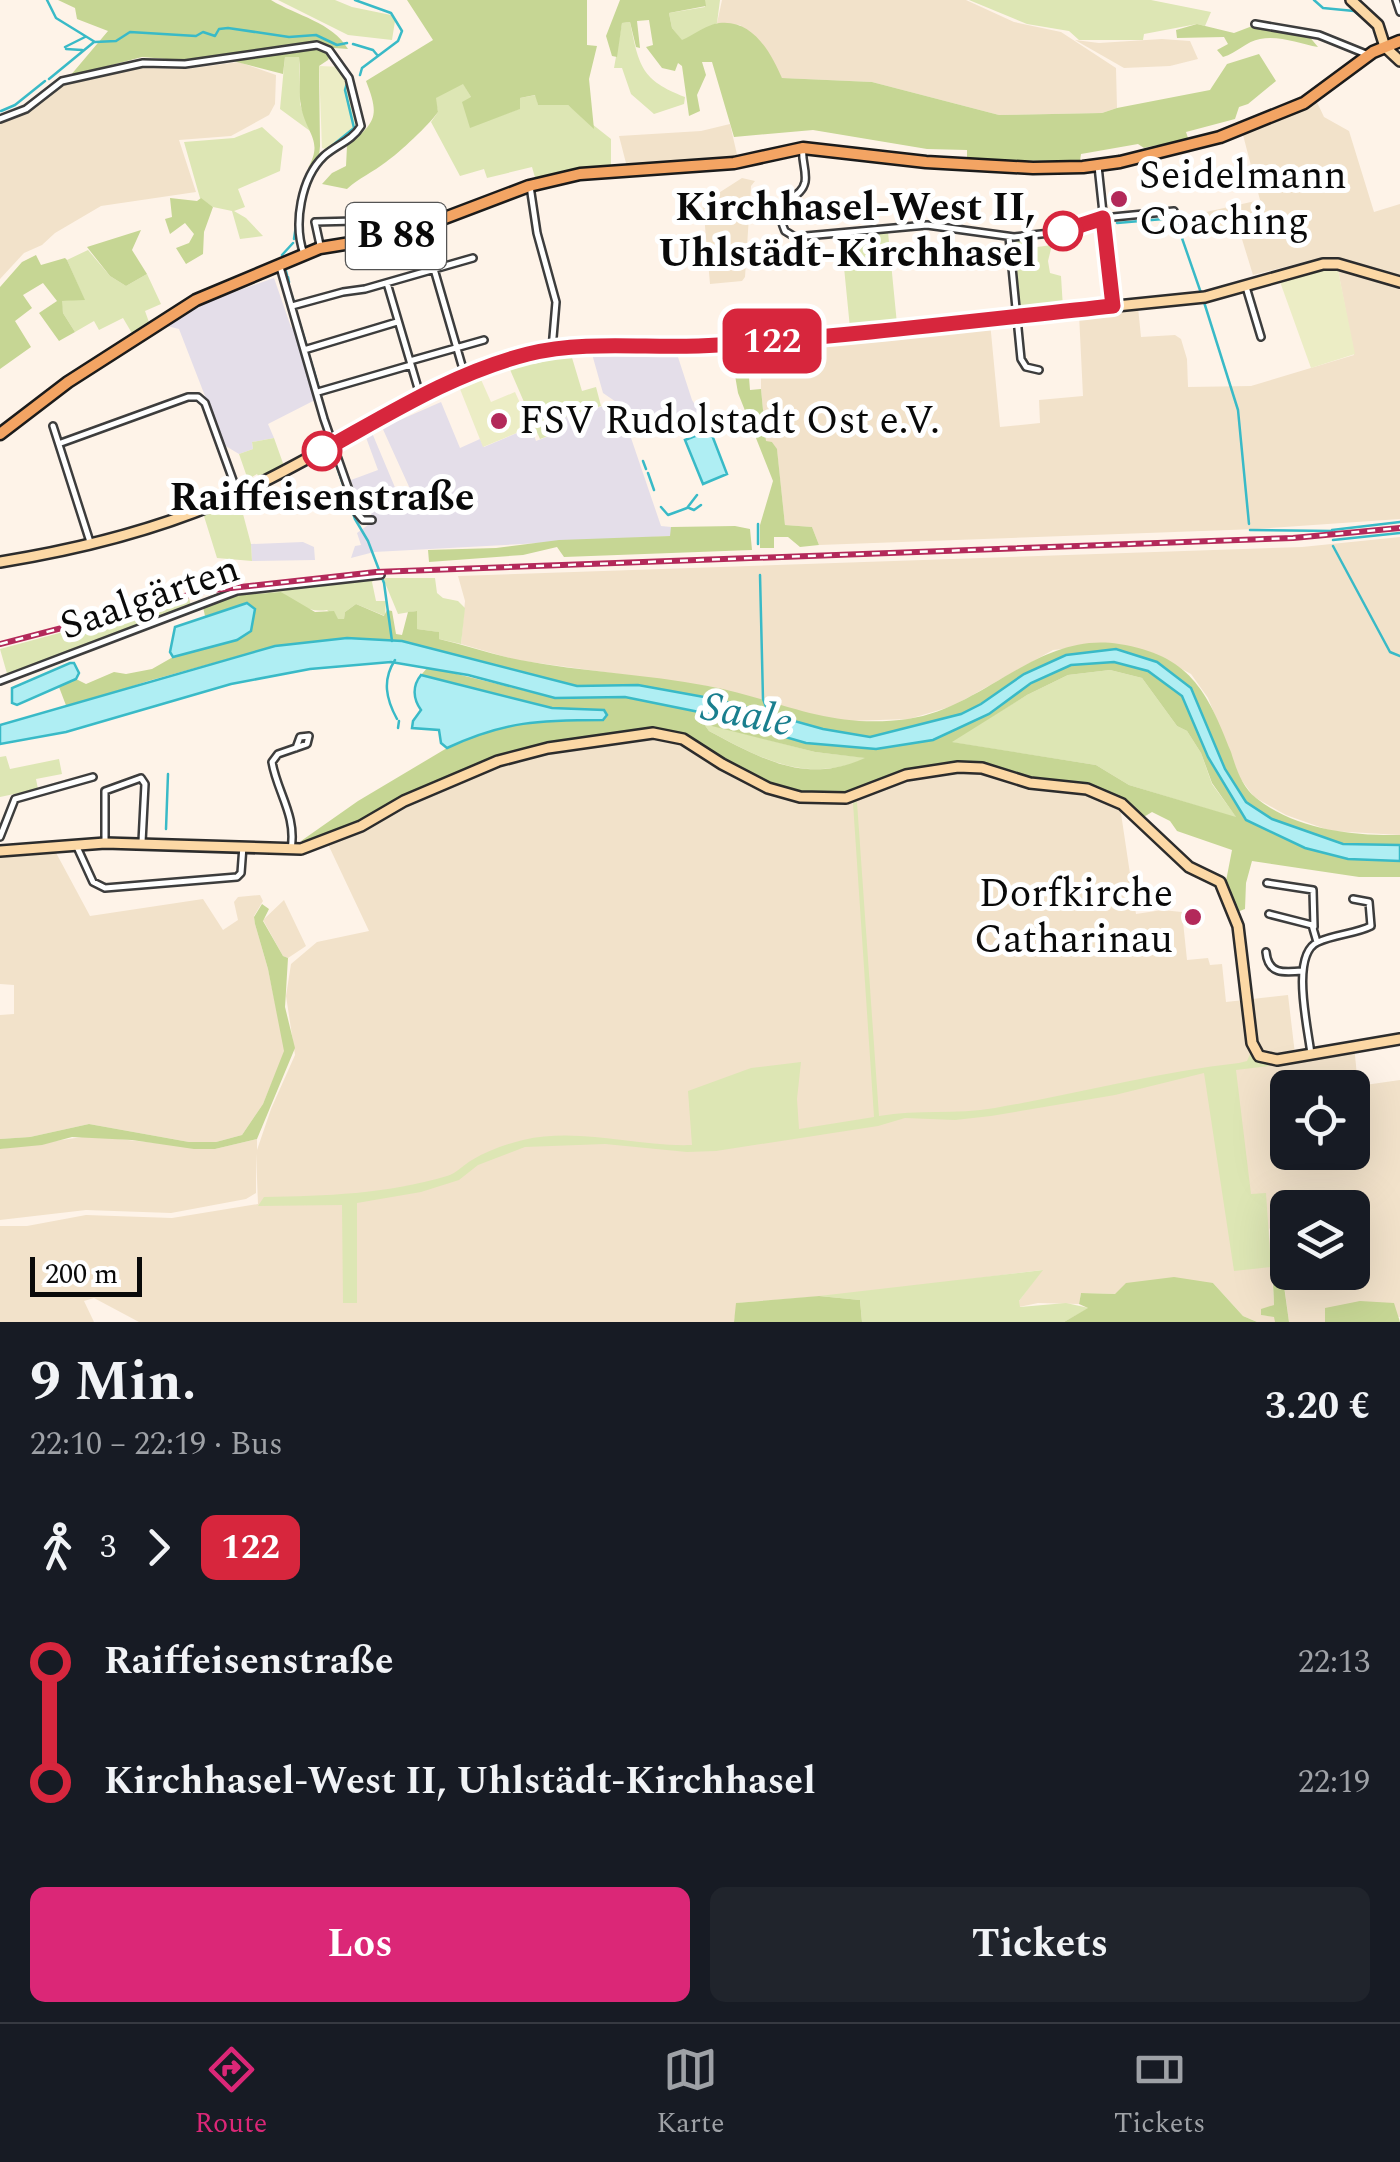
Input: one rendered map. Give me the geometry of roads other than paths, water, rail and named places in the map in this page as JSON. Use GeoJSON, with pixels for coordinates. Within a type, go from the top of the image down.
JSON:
{"type":"FeatureCollection","features":[{"type":"Feature","properties":{"kind":"main road"},"geometry":{"type":"LineString","coordinates":[[1350,0],[1378,25],[1400,61]]}},
{"type":"Feature","properties":{"kind":"main road","name":"B 88"},"geometry":{"type":"LineString","coordinates":[[0,434],[68,382],[184,306],[320,248],[400,236],[512,191],[529,190],[570,175],[734,162],[803,148],[926,162],[1083,167],[1098,174],[1246,128],[1312,99],[1369,55],[1392,44]]}},
{"type":"Feature","properties":{"kind":"main road"},"geometry":{"type":"LineString","coordinates":[[0,562],[90,544],[238,494],[420,395],[516,357],[552,349],[611,345],[670,348],[1205,297],[1322,264],[1338,264],[1400,282]]}},
{"type":"Feature","properties":{"kind":"main road"},"geometry":{"type":"LineString","coordinates":[[0,851],[106,843],[291,849],[322,842],[498,761],[548,748],[653,733],[683,739],[768,788],[800,797],[846,798],[918,772],[990,769],[1030,783],[1087,790],[1122,804],[1189,867],[1223,884],[1238,926],[1252,1043],[1260,1056],[1271,1060],[1400,1040]]}},
{"type":"Feature","properties":{"kind":"street"},"geometry":{"type":"LineString","coordinates":[[1396,0],[1400,12]]}},
{"type":"Feature","properties":{"kind":"street"},"geometry":{"type":"LineString","coordinates":[[1255,24],[1319,35],[1369,55]]}},
{"type":"Feature","properties":{"kind":"street"},"geometry":{"type":"LineString","coordinates":[[0,118],[26,109],[62,81],[143,63],[184,64],[308,46],[330,50],[351,82],[361,126],[349,140],[325,156],[307,180],[299,230],[304,254]]}},
{"type":"Feature","properties":{"kind":"street"},"geometry":{"type":"LineString","coordinates":[[803,148],[803,187],[784,202],[780,211],[782,227],[792,236],[934,225],[1009,238],[1059,232],[1103,218],[1174,211]]}},
{"type":"Feature","properties":{"kind":"street"},"geometry":{"type":"LineString","coordinates":[[784,151],[803,164]]}},
{"type":"Feature","properties":{"kind":"street"},"geometry":{"type":"LineString","coordinates":[[1098,174],[1113,306]]}},
{"type":"Feature","properties":{"kind":"street"},"geometry":{"type":"LineString","coordinates":[[529,190],[556,302],[552,349]]}},
{"type":"Feature","properties":{"kind":"street"},"geometry":{"type":"LineString","coordinates":[[320,248],[315,222],[356,221]]}},
{"type":"Feature","properties":{"kind":"street"},"geometry":{"type":"LineString","coordinates":[[1009,238],[1023,364],[1039,370]]}},
{"type":"Feature","properties":{"kind":"street"},"geometry":{"type":"LineString","coordinates":[[292,306],[473,258]]}},
{"type":"Feature","properties":{"kind":"street"},"geometry":{"type":"LineString","coordinates":[[279,264],[316,393],[357,513],[362,520],[372,520]]}},
{"type":"Feature","properties":{"kind":"street"},"geometry":{"type":"LineString","coordinates":[[434,269],[464,376]]}},
{"type":"Feature","properties":{"kind":"street"},"geometry":{"type":"LineString","coordinates":[[387,283],[420,395]]}},
{"type":"Feature","properties":{"kind":"street"},"geometry":{"type":"LineString","coordinates":[[1245,285],[1260,337]]}},
{"type":"Feature","properties":{"kind":"street"},"geometry":{"type":"LineString","coordinates":[[304,350],[398,322]]}},
{"type":"Feature","properties":{"kind":"street"},"geometry":{"type":"LineString","coordinates":[[316,393],[484,340]]}},
{"type":"Feature","properties":{"kind":"street"},"geometry":{"type":"LineString","coordinates":[[61,443],[188,397],[198,397],[206,404],[238,494]]}},
{"type":"Feature","properties":{"kind":"street"},"geometry":{"type":"LineString","coordinates":[[53,426],[90,544]]}},
{"type":"Feature","properties":{"kind":"street","name":"Saalgärten"},"geometry":{"type":"LineString","coordinates":[[0,680],[237,591],[379,576]]}},
{"type":"Feature","properties":{"kind":"street"},"geometry":{"type":"LineString","coordinates":[[291,849],[290,817],[272,762],[278,754],[296,748]]}},
{"type":"Feature","properties":{"kind":"street"},"geometry":{"type":"LineString","coordinates":[[0,834],[15,800],[93,777]]}},
{"type":"Feature","properties":{"kind":"street"},"geometry":{"type":"LineString","coordinates":[[106,843],[106,790],[140,778],[145,784],[142,844]]}},
{"type":"Feature","properties":{"kind":"street"},"geometry":{"type":"LineString","coordinates":[[76,844],[93,882],[105,888],[237,878],[241,873],[243,845]]}},
{"type":"Feature","properties":{"kind":"street"},"geometry":{"type":"LineString","coordinates":[[1267,883],[1313,890],[1317,942]]}},
{"type":"Feature","properties":{"kind":"street"},"geometry":{"type":"LineString","coordinates":[[1311,1054],[1302,971],[1304,955],[1317,942],[1371,926],[1369,902],[1353,900]]}},
{"type":"Feature","properties":{"kind":"street"},"geometry":{"type":"LineString","coordinates":[[1269,914],[1314,927]]}},
{"type":"Feature","properties":{"kind":"street"},"geometry":{"type":"LineString","coordinates":[[1266,952],[1269,965],[1276,971],[1302,971]]}},
{"type":"Feature","properties":{"kind":"water"},"geometry":{"type":"Polygon","coordinates":[[[710,430],[727,474],[703,484],[685,440],[710,430]]]}},
{"type":"Feature","properties":{"kind":"water"},"geometry":{"type":"Polygon","coordinates":[[[247,603],[255,609],[251,631],[237,640],[173,657],[170,652],[175,627],[247,603]]]}},
{"type":"Feature","properties":{"kind":"water","name":"Saale"},"geometry":{"type":"Polygon","coordinates":[[[347,638],[402,641],[577,686],[638,685],[715,699],[823,729],[870,737],[961,714],[1024,674],[1066,655],[1116,649],[1157,662],[1191,688],[1225,769],[1246,802],[1272,819],[1343,844],[1400,845],[1400,861],[1348,859],[1305,848],[1246,820],[1208,757],[1182,696],[1148,671],[1114,662],[1071,665],[1031,683],[989,714],[933,740],[876,749],[806,743],[699,712],[625,697],[555,698],[468,675],[391,662],[310,669],[231,684],[66,732],[0,744],[0,725],[275,646],[347,638]]]}},
{"type":"Feature","properties":{"kind":"water"},"geometry":{"type":"Polygon","coordinates":[[[70,663],[79,673],[76,679],[17,705],[12,703],[12,688],[70,663]]]}},
{"type":"Feature","properties":{"kind":"water"},"geometry":{"type":"Polygon","coordinates":[[[421,675],[552,708],[604,710],[607,715],[603,720],[505,727],[447,748],[441,743],[439,730],[412,728],[421,710],[415,692],[421,675]]]}},
{"type":"Feature","properties":{"kind":"waterway"},"geometry":{"type":"LineString","coordinates":[[47,0],[56,18],[95,42],[116,41],[130,32],[196,36],[203,32],[215,36],[219,29],[228,28],[289,37],[316,35],[337,45],[347,43]]}},
{"type":"Feature","properties":{"kind":"waterway"},"geometry":{"type":"LineString","coordinates":[[355,0],[391,13],[402,31],[398,41],[362,68],[360,75]]}},
{"type":"Feature","properties":{"kind":"waterway"},"geometry":{"type":"LineString","coordinates":[[1314,0],[1323,8],[1354,11],[1375,28]]}},
{"type":"Feature","properties":{"kind":"waterway"},"geometry":{"type":"LineString","coordinates":[[65,47],[85,37]]}},
{"type":"Feature","properties":{"kind":"waterway"},"geometry":{"type":"LineString","coordinates":[[49,79],[94,42]]}},
{"type":"Feature","properties":{"kind":"waterway"},"geometry":{"type":"LineString","coordinates":[[353,44],[373,50],[378,56]]}},
{"type":"Feature","properties":{"kind":"waterway"},"geometry":{"type":"LineString","coordinates":[[1393,46],[1400,55]]}},
{"type":"Feature","properties":{"kind":"waterway"},"geometry":{"type":"LineString","coordinates":[[66,49],[82,50]]}},
{"type":"Feature","properties":{"kind":"waterway"},"geometry":{"type":"LineString","coordinates":[[1,111],[45,81]]}},
{"type":"Feature","properties":{"kind":"waterway"},"geometry":{"type":"LineString","coordinates":[[328,149],[354,128],[345,90],[347,83]]}},
{"type":"Feature","properties":{"kind":"waterway"},"geometry":{"type":"LineString","coordinates":[[304,184],[321,155]]}},
{"type":"Feature","properties":{"kind":"waterway"},"geometry":{"type":"LineString","coordinates":[[1117,223],[1175,218],[1201,293]]}},
{"type":"Feature","properties":{"kind":"waterway"},"geometry":{"type":"LineString","coordinates":[[294,239],[297,219]]}},
{"type":"Feature","properties":{"kind":"waterway"},"geometry":{"type":"LineString","coordinates":[[282,255],[293,243]]}},
{"type":"Feature","properties":{"kind":"waterway"},"geometry":{"type":"LineString","coordinates":[[286,271],[287,275]]}},
{"type":"Feature","properties":{"kind":"waterway"},"geometry":{"type":"LineString","coordinates":[[288,277],[289,282]]}},
{"type":"Feature","properties":{"kind":"waterway"},"geometry":{"type":"LineString","coordinates":[[288,285],[294,302]]}},
{"type":"Feature","properties":{"kind":"waterway"},"geometry":{"type":"LineString","coordinates":[[1204,302],[1238,410],[1249,524]]}},
{"type":"Feature","properties":{"kind":"waterway"},"geometry":{"type":"LineString","coordinates":[[295,308],[307,347]]}},
{"type":"Feature","properties":{"kind":"waterway"},"geometry":{"type":"LineString","coordinates":[[308,352],[312,365]]}},
{"type":"Feature","properties":{"kind":"waterway"},"geometry":{"type":"LineString","coordinates":[[313,368],[319,389]]}},
{"type":"Feature","properties":{"kind":"waterway"},"geometry":{"type":"LineString","coordinates":[[320,394],[329,427]]}},
{"type":"Feature","properties":{"kind":"waterway"},"geometry":{"type":"LineString","coordinates":[[643,461],[646,469]]}},
{"type":"Feature","properties":{"kind":"waterway"},"geometry":{"type":"LineString","coordinates":[[336,464],[384,583],[392,641]]}},
{"type":"Feature","properties":{"kind":"waterway"},"geometry":{"type":"LineString","coordinates":[[648,473],[654,490]]}},
{"type":"Feature","properties":{"kind":"waterway"},"geometry":{"type":"LineString","coordinates":[[661,507],[668,515],[687,508],[697,495]]}},
{"type":"Feature","properties":{"kind":"waterway"},"geometry":{"type":"LineString","coordinates":[[689,508],[694,510],[701,505]]}},
{"type":"Feature","properties":{"kind":"waterway"},"geometry":{"type":"LineString","coordinates":[[1332,530],[1400,522]]}},
{"type":"Feature","properties":{"kind":"waterway"},"geometry":{"type":"LineString","coordinates":[[758,524],[758,544]]}},
{"type":"Feature","properties":{"kind":"waterway"},"geometry":{"type":"LineString","coordinates":[[1250,530],[1332,531]]}},
{"type":"Feature","properties":{"kind":"waterway"},"geometry":{"type":"LineString","coordinates":[[1333,540],[1400,533]]}},
{"type":"Feature","properties":{"kind":"waterway"},"geometry":{"type":"LineString","coordinates":[[1333,546],[1390,652],[1400,656]]}},
{"type":"Feature","properties":{"kind":"waterway","name":"Saale"},"geometry":{"type":"LineString","coordinates":[[760,575],[763,699],[768,712]]}},
{"type":"Feature","properties":{"kind":"waterway"},"geometry":{"type":"LineString","coordinates":[[395,660],[387,690],[397,719]]}},
{"type":"Feature","properties":{"kind":"waterway"},"geometry":{"type":"LineString","coordinates":[[398,728],[399,721]]}},
{"type":"Feature","properties":{"kind":"waterway"},"geometry":{"type":"LineString","coordinates":[[166,829],[168,774]]}},
{"type":"Feature","properties":{"kind":"railway"},"geometry":{"type":"LineString","coordinates":[[0,644],[204,591],[376,572],[1293,538],[1400,528]]}},
{"type":"Feature","properties":{"kind":"place","name":"Seidelmann Coaching"},"geometry":{"type":"Point","coordinates":[1119,199]}},
{"type":"Feature","properties":{"kind":"place","name":"Kirchhasel-West II, Uhlstädt-Kirchhasel"},"geometry":{"type":"Point","coordinates":[1063,231]}},
{"type":"Feature","properties":{"kind":"place","name":"FSV Rudolstadt Ost e.V."},"geometry":{"type":"Point","coordinates":[499,421]}},
{"type":"Feature","properties":{"kind":"place","name":"Raiffeisenstraße"},"geometry":{"type":"Point","coordinates":[322,451]}},
{"type":"Feature","properties":{"kind":"place","name":"Dorfkirche Catharinau"},"geometry":{"type":"Point","coordinates":[1193,917]}}]}
